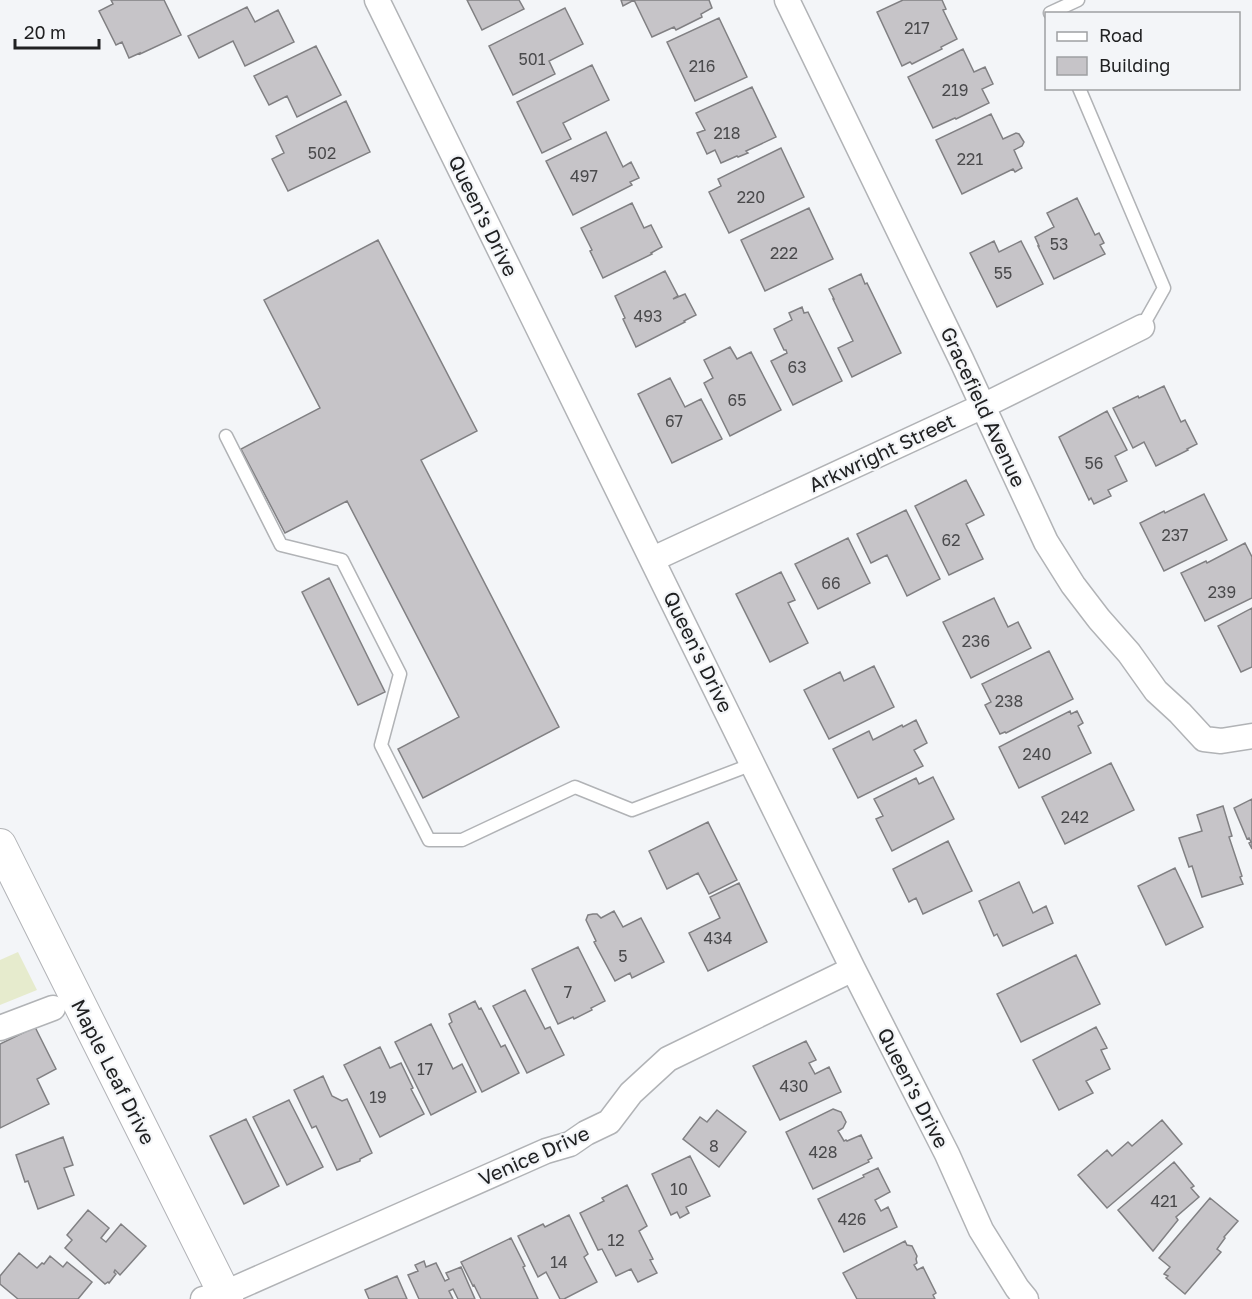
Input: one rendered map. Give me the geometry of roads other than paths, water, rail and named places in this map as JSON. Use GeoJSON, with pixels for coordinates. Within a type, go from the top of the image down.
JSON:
{"type":"FeatureCollection","features":[{"type":"Feature","properties":{"kind":"street","name":"Queen's Drive"},"geometry":{"type":"LineString","coordinates":[[377,0],[946,1154],[981,1230],[1026,1299]]}},
{"type":"Feature","properties":{"kind":"street","name":"Gracefield Avenue"},"geometry":{"type":"LineString","coordinates":[[787,0],[1046,542],[1073,585],[1129,653],[1156,691],[1204,739],[1221,741],[1252,736]]}},
{"type":"Feature","properties":{"kind":"street","name":"Arkwright Street"},"geometry":{"type":"LineString","coordinates":[[653,559],[983,406],[1142,327]]}},
{"type":"Feature","properties":{"kind":"street","name":"Maple Leaf Drive"},"geometry":{"type":"LineString","coordinates":[[0,845],[218,1297]]}},
{"type":"Feature","properties":{"kind":"street","name":"Venice Drive"},"geometry":{"type":"LineString","coordinates":[[218,1297],[546,1151],[570,1144],[609,1122],[631,1093],[668,1059],[854,969]]}},
{"type":"Feature","properties":{"kind":"street"},"geometry":{"type":"LineString","coordinates":[[0,1028],[53,1008]]}},
{"type":"Feature","properties":{"kind":"lane"},"geometry":{"type":"LineString","coordinates":[[1052,12],[1078,0]]}},
{"type":"Feature","properties":{"kind":"lane"},"geometry":{"type":"LineString","coordinates":[[1080,90],[1164,288],[1142,327]]}},
{"type":"Feature","properties":{"kind":"lane"},"geometry":{"type":"LineString","coordinates":[[226,436],[282,545],[342,560],[400,674],[381,745],[429,840],[462,840],[575,787],[632,810],[753,764]]}}]}
